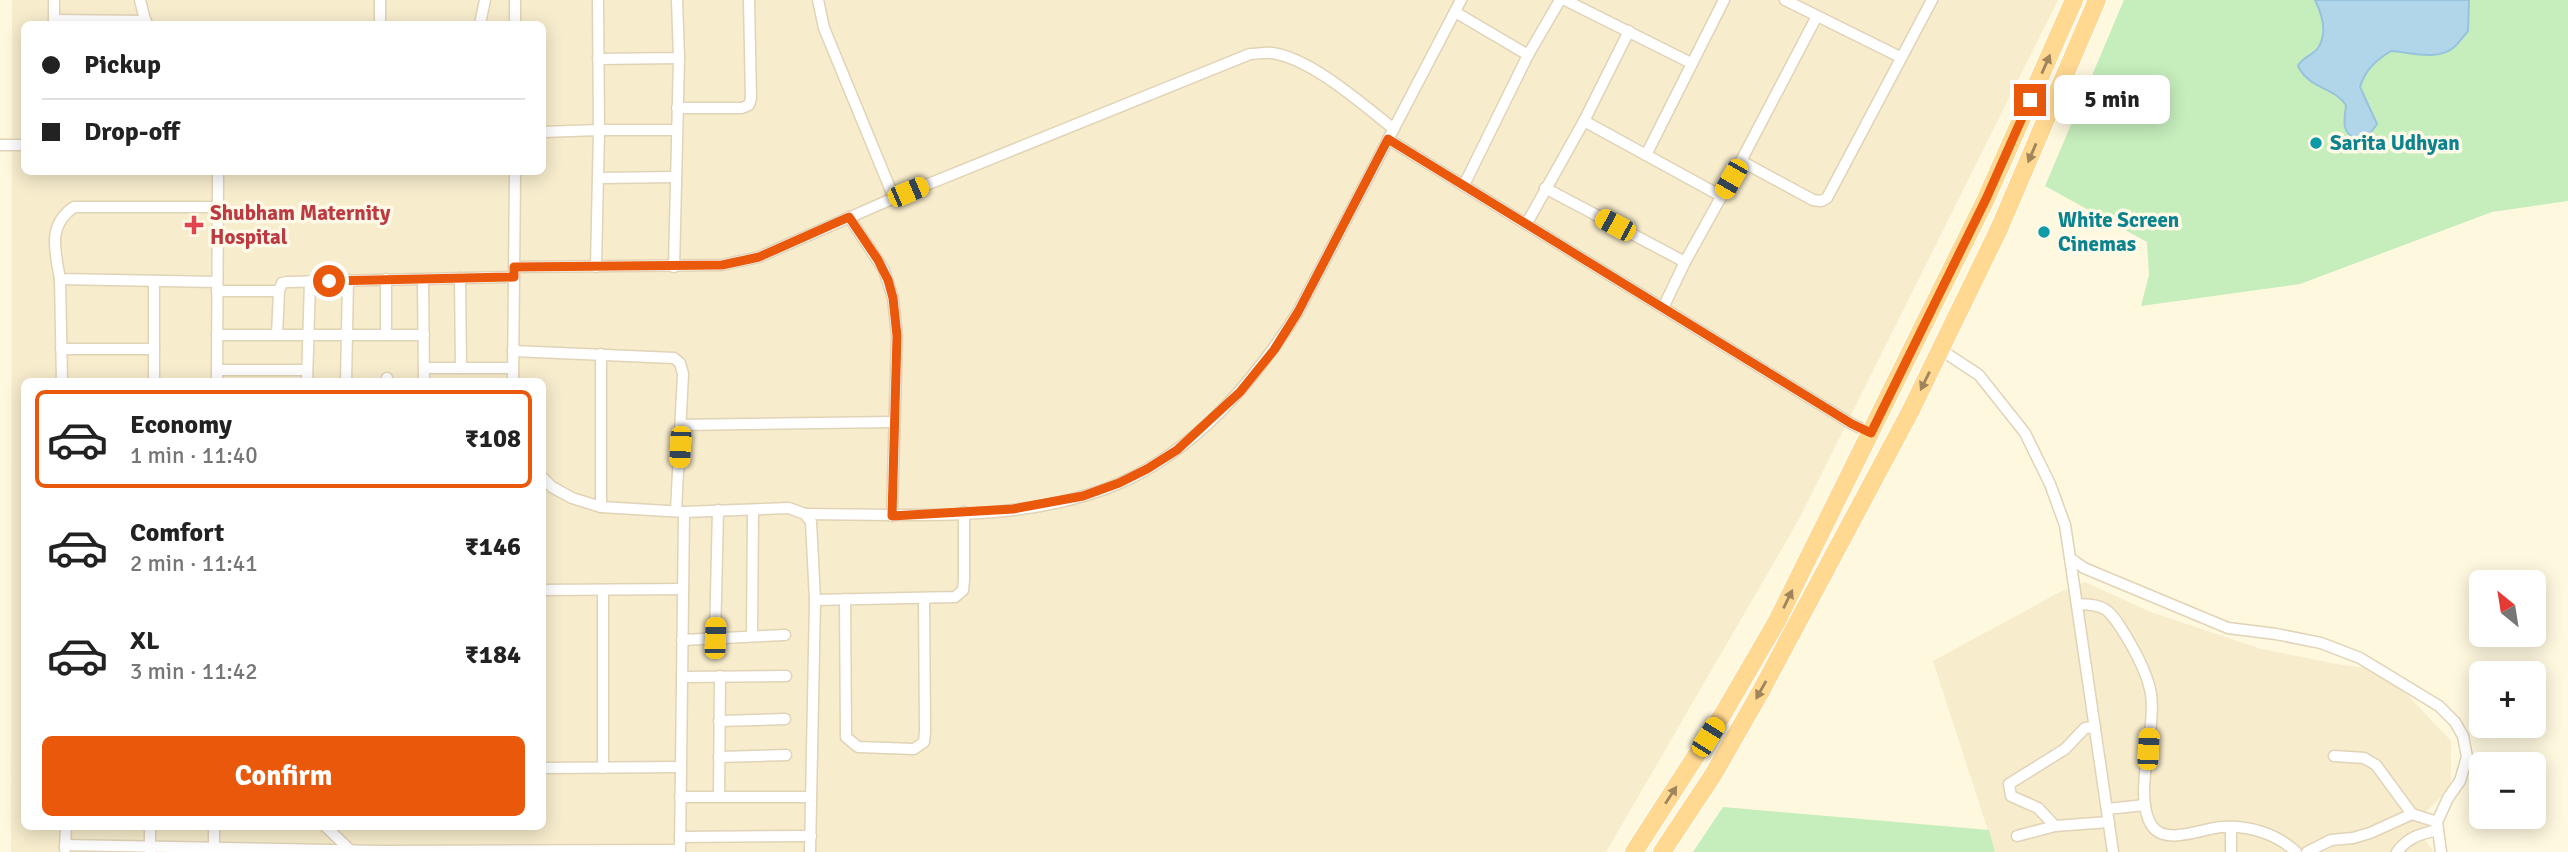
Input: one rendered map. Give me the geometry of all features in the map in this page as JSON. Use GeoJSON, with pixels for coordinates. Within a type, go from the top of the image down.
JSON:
{"type":"FeatureCollection","features":[{"type":"Feature","properties":{"kind":"highway"},"geometry":{"type":"LineString","coordinates":[[1634,852],[1723,714],[1777,621],[1986,199],[2074,0]]}},
{"type":"Feature","properties":{"kind":"highway"},"geometry":{"type":"LineString","coordinates":[[1662,852],[1713,775],[1761,691],[1945,341],[1999,229],[2098,0]]}},
{"type":"Feature","properties":{"kind":"highway"},"geometry":{"type":"LineString","coordinates":[[1926,321],[1945,341]]}},
{"type":"Feature","properties":{"kind":"street"},"geometry":{"type":"LineString","coordinates":[[54,0],[54,21]]}},
{"type":"Feature","properties":{"kind":"street"},"geometry":{"type":"LineString","coordinates":[[141,0],[146,21]]}},
{"type":"Feature","properties":{"kind":"street"},"geometry":{"type":"LineString","coordinates":[[380,0],[380,21]]}},
{"type":"Feature","properties":{"kind":"street"},"geometry":{"type":"LineString","coordinates":[[481,21],[485,0]]}},
{"type":"Feature","properties":{"kind":"street"},"geometry":{"type":"LineString","coordinates":[[515,0],[515,21]]}},
{"type":"Feature","properties":{"kind":"street"},"geometry":{"type":"LineString","coordinates":[[596,267],[598,0]]}},
{"type":"Feature","properties":{"kind":"street"},"geometry":{"type":"LineString","coordinates":[[674,267],[679,58],[677,0]]}},
{"type":"Feature","properties":{"kind":"street"},"geometry":{"type":"LineString","coordinates":[[677,108],[742,108],[749,105],[749,0]]}},
{"type":"Feature","properties":{"kind":"street"},"geometry":{"type":"LineString","coordinates":[[818,0],[824,28],[894,198]]}},
{"type":"Feature","properties":{"kind":"street"},"geometry":{"type":"LineString","coordinates":[[546,481],[572,498],[601,507],[680,512],[789,508],[805,514],[892,516],[1013,509],[1083,496],[1147,469],[1177,450],[1240,392],[1274,350],[1298,312],[1461,0]]}},
{"type":"Feature","properties":{"kind":"street"},"geometry":{"type":"LineString","coordinates":[[1464,185],[1528,55],[1562,0],[1690,63]]}},
{"type":"Feature","properties":{"kind":"street"},"geometry":{"type":"LineString","coordinates":[[1646,155],[1724,0]]}},
{"type":"Feature","properties":{"kind":"street"},"geometry":{"type":"LineString","coordinates":[[1785,0],[1900,57]]}},
{"type":"Feature","properties":{"kind":"street"},"geometry":{"type":"LineString","coordinates":[[1741,161],[1813,200],[1821,201],[1827,198],[1932,0]]}},
{"type":"Feature","properties":{"kind":"street"},"geometry":{"type":"LineString","coordinates":[[1455,12],[1528,55]]}},
{"type":"Feature","properties":{"kind":"street"},"geometry":{"type":"LineString","coordinates":[[1663,308],[1817,16]]}},
{"type":"Feature","properties":{"kind":"street"},"geometry":{"type":"LineString","coordinates":[[1527,223],[1584,121],[1629,31]]}},
{"type":"Feature","properties":{"kind":"street"},"geometry":{"type":"LineString","coordinates":[[277,335],[279,291],[282,283],[460,278],[596,267],[722,265],[759,257],[894,198],[1250,54],[1271,53],[1299,62],[1344,90],[1394,129]]}},
{"type":"Feature","properties":{"kind":"street"},"geometry":{"type":"LineString","coordinates":[[598,59],[679,58]]}},
{"type":"Feature","properties":{"kind":"street"},"geometry":{"type":"LineString","coordinates":[[1584,121],[1721,196]]}},
{"type":"Feature","properties":{"kind":"street"},"geometry":{"type":"LineString","coordinates":[[546,132],[677,130]]}},
{"type":"Feature","properties":{"kind":"street"},"geometry":{"type":"LineString","coordinates":[[1388,139],[1843,419],[1871,433]]}},
{"type":"Feature","properties":{"kind":"street"},"geometry":{"type":"LineString","coordinates":[[0,145],[21,145]]}},
{"type":"Feature","properties":{"kind":"street"},"geometry":{"type":"LineString","coordinates":[[218,175],[217,376],[307,376],[310,281]]}},
{"type":"Feature","properties":{"kind":"street"},"geometry":{"type":"LineString","coordinates":[[513,378],[515,175]]}},
{"type":"Feature","properties":{"kind":"street"},"geometry":{"type":"LineString","coordinates":[[598,178],[676,177]]}},
{"type":"Feature","properties":{"kind":"street"},"geometry":{"type":"LineString","coordinates":[[1545,188],[1685,262]]}},
{"type":"Feature","properties":{"kind":"street"},"geometry":{"type":"LineString","coordinates":[[62,378],[60,279],[55,232],[57,222],[63,215],[74,207],[218,207]]}},
{"type":"Feature","properties":{"kind":"street"},"geometry":{"type":"LineString","coordinates":[[849,217],[878,260],[893,298],[897,336],[892,516]]}},
{"type":"Feature","properties":{"kind":"street"},"geometry":{"type":"LineString","coordinates":[[460,278],[461,368]]}},
{"type":"Feature","properties":{"kind":"street"},"geometry":{"type":"LineString","coordinates":[[60,279],[154,281],[279,291]]}},
{"type":"Feature","properties":{"kind":"street"},"geometry":{"type":"LineString","coordinates":[[386,279],[386,335]]}},
{"type":"Feature","properties":{"kind":"street"},"geometry":{"type":"LineString","coordinates":[[423,279],[424,378]]}},
{"type":"Feature","properties":{"kind":"street"},"geometry":{"type":"LineString","coordinates":[[346,378],[348,280]]}},
{"type":"Feature","properties":{"kind":"street"},"geometry":{"type":"LineString","coordinates":[[154,281],[154,378]]}},
{"type":"Feature","properties":{"kind":"street"},"geometry":{"type":"LineString","coordinates":[[217,335],[424,335]]}},
{"type":"Feature","properties":{"kind":"street"},"geometry":{"type":"LineString","coordinates":[[1945,341],[1979,375],[2025,432],[2066,525],[2113,852]]}},
{"type":"Feature","properties":{"kind":"street"},"geometry":{"type":"LineString","coordinates":[[61,349],[154,349]]}},
{"type":"Feature","properties":{"kind":"street"},"geometry":{"type":"LineString","coordinates":[[66,830],[65,848],[214,851],[680,851],[682,367],[677,360],[513,351]]}},
{"type":"Feature","properties":{"kind":"street"},"geometry":{"type":"LineString","coordinates":[[601,354],[601,507]]}},
{"type":"Feature","properties":{"kind":"street"},"geometry":{"type":"LineString","coordinates":[[424,368],[513,368]]}},
{"type":"Feature","properties":{"kind":"street"},"geometry":{"type":"LineString","coordinates":[[681,425],[893,422]]}},
{"type":"Feature","properties":{"kind":"street"},"geometry":{"type":"LineString","coordinates":[[715,638],[718,510]]}},
{"type":"Feature","properties":{"kind":"street"},"geometry":{"type":"LineString","coordinates":[[752,636],[753,510]]}},
{"type":"Feature","properties":{"kind":"street"},"geometry":{"type":"LineString","coordinates":[[815,600],[955,597],[962,590],[964,512]]}},
{"type":"Feature","properties":{"kind":"street"},"geometry":{"type":"LineString","coordinates":[[805,514],[811,522],[813,533],[815,600],[810,852]]}},
{"type":"Feature","properties":{"kind":"street"},"geometry":{"type":"LineString","coordinates":[[2070,558],[2084,568],[2228,628],[2321,643],[2360,658],[2439,706],[2455,722],[2463,736],[2468,757],[2460,781],[2448,798],[2438,826],[2441,852]]}},
{"type":"Feature","properties":{"kind":"street"},"geometry":{"type":"LineString","coordinates":[[546,590],[683,589]]}},
{"type":"Feature","properties":{"kind":"street"},"geometry":{"type":"LineString","coordinates":[[603,768],[604,590]]}},
{"type":"Feature","properties":{"kind":"street"},"geometry":{"type":"LineString","coordinates":[[845,599],[846,737],[858,747],[914,748],[924,742],[925,732],[923,599]]}},
{"type":"Feature","properties":{"kind":"street"},"geometry":{"type":"LineString","coordinates":[[2077,604],[2104,606],[2112,614],[2129,640],[2150,690],[2145,805],[2152,826],[2160,834],[2170,836],[2224,826],[2267,833],[2296,852]]}},
{"type":"Feature","properties":{"kind":"street"},"geometry":{"type":"LineString","coordinates":[[682,640],[785,635]]}},
{"type":"Feature","properties":{"kind":"street"},"geometry":{"type":"LineString","coordinates":[[719,797],[720,676]]}},
{"type":"Feature","properties":{"kind":"street"},"geometry":{"type":"LineString","coordinates":[[682,677],[786,676]]}},
{"type":"Feature","properties":{"kind":"street"},"geometry":{"type":"LineString","coordinates":[[719,721],[785,719]]}},
{"type":"Feature","properties":{"kind":"street"},"geometry":{"type":"LineString","coordinates":[[2055,826],[2038,808],[2011,796],[2009,784],[2065,749],[2085,728],[2095,727]]}},
{"type":"Feature","properties":{"kind":"street"},"geometry":{"type":"LineString","coordinates":[[719,757],[786,755]]}},
{"type":"Feature","properties":{"kind":"street"},"geometry":{"type":"LineString","coordinates":[[2334,756],[2364,758],[2376,765],[2412,814],[2438,826]]}},
{"type":"Feature","properties":{"kind":"street"},"geometry":{"type":"LineString","coordinates":[[546,768],[681,767]]}},
{"type":"Feature","properties":{"kind":"street"},"geometry":{"type":"LineString","coordinates":[[680,797],[811,797]]}},
{"type":"Feature","properties":{"kind":"street"},"geometry":{"type":"LineString","coordinates":[[2107,809],[2145,805]]}},
{"type":"Feature","properties":{"kind":"street"},"geometry":{"type":"LineString","coordinates":[[2307,852],[2331,839],[2353,838],[2370,833],[2412,814]]}},
{"type":"Feature","properties":{"kind":"street"},"geometry":{"type":"LineString","coordinates":[[2017,836],[2055,826],[2109,822]]}},
{"type":"Feature","properties":{"kind":"street"},"geometry":{"type":"LineString","coordinates":[[2397,852],[2406,841],[2438,826]]}},
{"type":"Feature","properties":{"kind":"street"},"geometry":{"type":"LineString","coordinates":[[2231,827],[2231,852]]}},
{"type":"Feature","properties":{"kind":"street"},"geometry":{"type":"LineString","coordinates":[[150,830],[150,849]]}},
{"type":"Feature","properties":{"kind":"street"},"geometry":{"type":"LineString","coordinates":[[214,830],[214,851]]}},
{"type":"Feature","properties":{"kind":"street"},"geometry":{"type":"LineString","coordinates":[[329,830],[349,849]]}},
{"type":"Feature","properties":{"kind":"street"},"geometry":{"type":"LineString","coordinates":[[680,837],[811,836]]}},
{"type":"Feature","properties":{"kind":"shaded area"},"geometry":{"type":"Polygon","coordinates":[[[12,0],[2058,0],[1798,521],[1606,852],[11,852],[12,0]]]}},
{"type":"Feature","properties":{"kind":"shaded area"},"geometry":{"type":"Polygon","coordinates":[[[2085,582],[2148,611],[2261,649],[2342,665],[2384,670],[2451,741],[2451,787],[2426,812],[2425,840],[2434,852],[1995,852],[1933,661],[2062,591],[2085,582]]]}},
{"type":"Feature","properties":{"kind":"green space","name":"Sarita Udhyan"},"geometry":{"type":"Polygon","coordinates":[[[2124,0],[2568,0],[2568,201],[2492,212],[2300,284],[2141,306],[2149,275],[2147,242],[2045,186],[2124,0]]]}},
{"type":"Feature","properties":{"kind":"green space"},"geometry":{"type":"Polygon","coordinates":[[[1723,807],[1989,830],[1995,852],[1693,852],[1723,807]]]}},
{"type":"Feature","properties":{"kind":"water"},"geometry":{"type":"Polygon","coordinates":[[[2315,0],[2469,0],[2468,31],[2446,52],[2423,55],[2391,51],[2376,62],[2365,75],[2360,87],[2377,124],[2363,138],[2355,139],[2345,128],[2346,105],[2335,94],[2309,80],[2298,66],[2318,48],[2323,36],[2322,17],[2315,0]]]}},
{"type":"Feature","properties":{"kind":"place","name":"Sarita Udhyan"},"geometry":{"type":"Point","coordinates":[2316,143]}},
{"type":"Feature","properties":{"kind":"place","name":"Shubham Maternity Hospital"},"geometry":{"type":"Point","coordinates":[194,225]}},
{"type":"Feature","properties":{"kind":"place","name":"White Screen Cinemas"},"geometry":{"type":"Point","coordinates":[2044,232]}},
{"type":"Feature","properties":{"kind":"route"},"geometry":{"type":"LineString","coordinates":[[329,281],[514,277],[514,267],[629,268],[722,265],[759,257],[849,217],[884,270],[893,298],[897,336],[892,516],[1013,509],[1083,496],[1147,469],[1177,450],[1240,392],[1274,350],[1298,312],[1388,139],[1852,424],[1871,433],[1986,199],[2030,100]]}}]}
